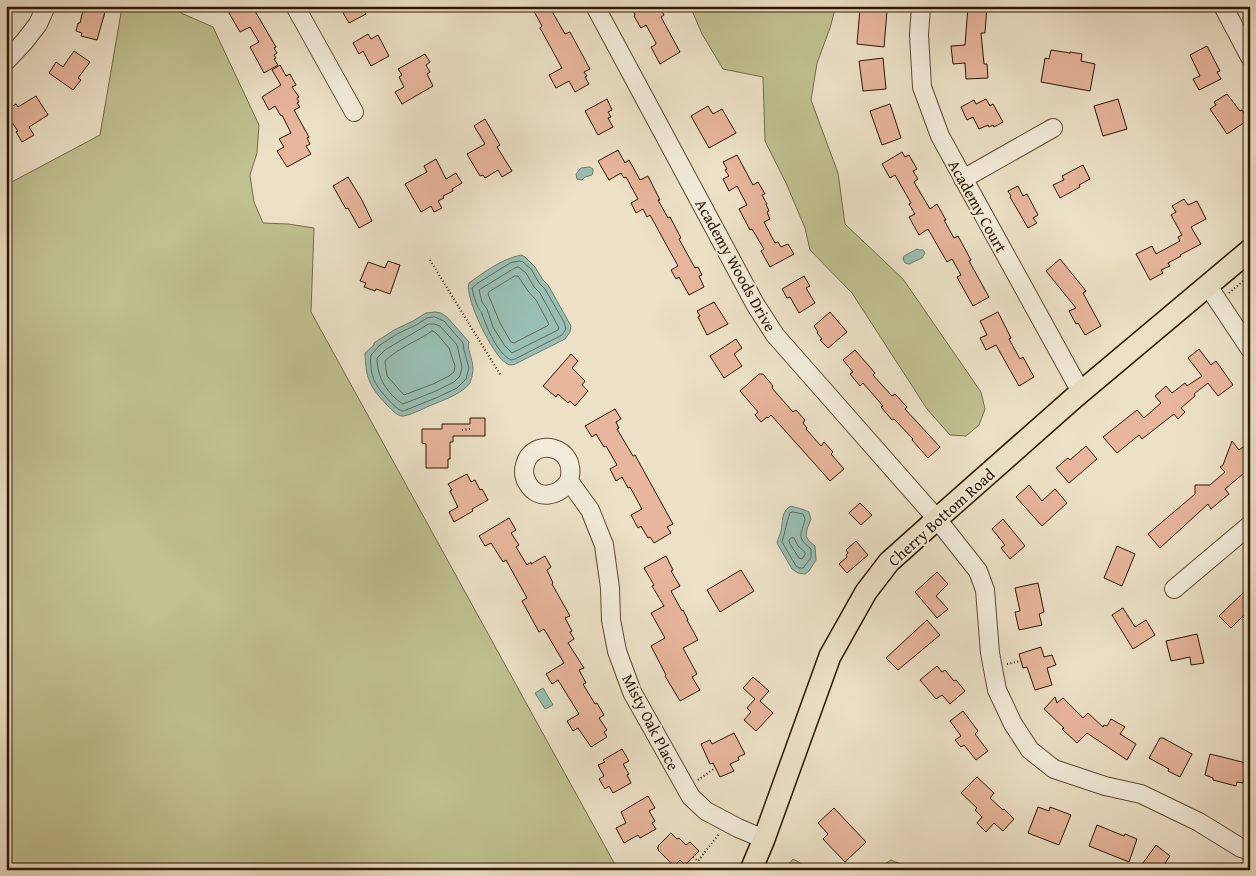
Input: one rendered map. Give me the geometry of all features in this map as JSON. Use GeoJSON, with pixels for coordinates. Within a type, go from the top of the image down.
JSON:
{"type":"FeatureCollection","features":[{"type":"Feature","properties":{"kind":"main road","name":"Cherry Bottom Road"},"geometry":{"type":"LineString","coordinates":[[751,870],[830,656],[866,592],[889,562],[1080,392],[1250,250]]}},
{"type":"Feature","properties":{"kind":"street"},"geometry":{"type":"LineString","coordinates":[[6,61],[38,24],[46,6]]}},
{"type":"Feature","properties":{"kind":"street"},"geometry":{"type":"LineString","coordinates":[[295,6],[354,112]]}},
{"type":"Feature","properties":{"kind":"street","name":"Academy Woods Drive"},"geometry":{"type":"LineString","coordinates":[[595,6],[757,307],[775,335],[937,519],[978,571],[985,590],[990,653],[997,690],[1013,724],[1030,750],[1054,769],[1105,786],[1141,794],[1199,822],[1241,848],[1250,851]]}},
{"type":"Feature","properties":{"kind":"street","name":"Academy Court"},"geometry":{"type":"LineString","coordinates":[[921,6],[919,35],[922,87],[940,136],[1080,392]]}},
{"type":"Feature","properties":{"kind":"street"},"geometry":{"type":"LineString","coordinates":[[1223,6],[1250,57]]}},
{"type":"Feature","properties":{"kind":"street"},"geometry":{"type":"LineString","coordinates":[[963,179],[1053,128]]}},
{"type":"Feature","properties":{"kind":"street"},"geometry":{"type":"LineString","coordinates":[[1208,286],[1250,349]]}},
{"type":"Feature","properties":{"kind":"street","name":"Misty Oak Place"},"geometry":{"type":"LineString","coordinates":[[569,481],[590,510],[604,545],[610,588],[611,620],[618,656],[632,692],[692,798],[706,811],[764,839]]}},
{"type":"Feature","properties":{"kind":"street"},"geometry":{"type":"LineString","coordinates":[[1174,589],[1250,525]]}},
{"type":"Feature","properties":{"kind":"path"},"geometry":{"type":"LineString","coordinates":[[430,260],[501,376]]}},
{"type":"Feature","properties":{"kind":"path"},"geometry":{"type":"LineString","coordinates":[[1226,297],[1250,275]]}},
{"type":"Feature","properties":{"kind":"path"},"geometry":{"type":"LineString","coordinates":[[462,430],[470,429]]}},
{"type":"Feature","properties":{"kind":"path"},"geometry":{"type":"LineString","coordinates":[[686,788],[715,768]]}},
{"type":"Feature","properties":{"kind":"path"},"geometry":{"type":"LineString","coordinates":[[693,857],[698,861],[728,823]]}},
{"type":"Feature","properties":{"kind":"green space"},"geometry":{"type":"Polygon","coordinates":[[[123,6],[175,6],[181,13],[213,27],[259,125],[257,153],[250,175],[254,202],[263,223],[314,228],[311,312],[618,870],[6,870],[6,185],[100,135],[123,6]]]}},
{"type":"Feature","properties":{"kind":"green space"},"geometry":{"type":"Polygon","coordinates":[[[690,6],[831,6],[834,13],[817,63],[811,100],[838,173],[845,224],[903,279],[981,392],[985,409],[979,425],[966,436],[950,435],[927,409],[852,293],[810,250],[805,228],[786,183],[765,141],[763,77],[723,69],[702,34],[690,6]]]}},
{"type":"Feature","properties":{"kind":"green space"},"geometry":{"type":"Polygon","coordinates":[[[793,859],[813,870],[784,870],[793,859]]]}},
{"type":"Feature","properties":{"kind":"green space"},"geometry":{"type":"Polygon","coordinates":[[[891,860],[915,870],[876,870],[891,860]]]}},
{"type":"Feature","properties":{"kind":"water"},"geometry":{"type":"Polygon","coordinates":[[[590,167],[593,169],[592,175],[582,180],[577,179],[576,174],[581,168],[590,167]]]}},
{"type":"Feature","properties":{"kind":"water"},"geometry":{"type":"Polygon","coordinates":[[[917,249],[923,250],[925,253],[922,258],[909,264],[905,263],[904,256],[917,249]]]}},
{"type":"Feature","properties":{"kind":"water"},"geometry":{"type":"Polygon","coordinates":[[[521,255],[535,267],[548,285],[571,326],[570,332],[565,339],[516,364],[510,365],[500,358],[494,350],[481,326],[471,300],[469,283],[500,263],[521,255]]]}},
{"type":"Feature","properties":{"kind":"water"},"geometry":{"type":"Polygon","coordinates":[[[435,312],[447,317],[469,342],[468,346],[473,366],[472,377],[467,387],[458,393],[401,416],[386,404],[372,387],[366,369],[365,353],[374,343],[394,330],[426,313],[435,312]]]}},
{"type":"Feature","properties":{"kind":"water"},"geometry":{"type":"Polygon","coordinates":[[[791,506],[809,512],[811,519],[806,536],[815,546],[816,560],[805,574],[798,573],[792,569],[777,543],[784,514],[791,506]]]}},
{"type":"Feature","properties":{"kind":"water"},"geometry":{"type":"Polygon","coordinates":[[[543,688],[553,705],[545,709],[535,693],[543,688]]]}},
{"type":"Feature","properties":{"kind":"building"},"geometry":{"type":"Polygon","coordinates":[[[84,6],[97,6],[96,10],[105,12],[97,40],[81,36],[82,33],[76,31],[84,6]]]}},
{"type":"Feature","properties":{"kind":"building"},"geometry":{"type":"Polygon","coordinates":[[[234,6],[252,6],[276,47],[274,48],[277,53],[274,55],[276,58],[274,59],[278,65],[264,73],[250,47],[259,42],[250,27],[240,32],[229,13],[236,9],[234,6]]]}},
{"type":"Feature","properties":{"kind":"building"},"geometry":{"type":"Polygon","coordinates":[[[339,6],[361,6],[366,14],[349,23],[339,6]]]}},
{"type":"Feature","properties":{"kind":"building"},"geometry":{"type":"Polygon","coordinates":[[[531,6],[549,6],[565,34],[570,32],[590,69],[584,72],[589,84],[575,92],[569,81],[556,88],[549,75],[562,68],[540,28],[542,26],[531,6]]]}},
{"type":"Feature","properties":{"kind":"building"},"geometry":{"type":"Polygon","coordinates":[[[631,6],[659,6],[664,15],[661,17],[680,52],[660,64],[651,47],[656,43],[646,25],[641,28],[631,6]]]}},
{"type":"Feature","properties":{"kind":"building"},"geometry":{"type":"Polygon","coordinates":[[[968,6],[987,6],[985,33],[981,33],[984,64],[987,64],[988,78],[966,79],[965,63],[953,64],[951,46],[965,45],[968,6]]]}},
{"type":"Feature","properties":{"kind":"building"},"geometry":{"type":"Polygon","coordinates":[[[860,8],[887,11],[884,47],[857,44],[860,8]]]}},
{"type":"Feature","properties":{"kind":"building"},"geometry":{"type":"Polygon","coordinates":[[[368,34],[371,39],[378,35],[389,56],[371,66],[363,51],[359,54],[353,43],[368,34]]]}},
{"type":"Feature","properties":{"kind":"building"},"geometry":{"type":"Polygon","coordinates":[[[1207,46],[1220,71],[1217,72],[1221,79],[1199,90],[1193,79],[1200,76],[1190,55],[1207,46]]]}},
{"type":"Feature","properties":{"kind":"building"},"geometry":{"type":"Polygon","coordinates":[[[1051,50],[1082,54],[1081,61],[1095,64],[1090,91],[1041,82],[1045,58],[1049,59],[1051,50]]]}},
{"type":"Feature","properties":{"kind":"building"},"geometry":{"type":"Polygon","coordinates":[[[74,51],[90,62],[78,78],[81,80],[73,90],[49,73],[56,62],[63,67],[74,51]]]}},
{"type":"Feature","properties":{"kind":"building"},"geometry":{"type":"Polygon","coordinates":[[[425,54],[430,62],[426,65],[430,72],[427,74],[433,86],[402,104],[395,92],[404,87],[399,77],[402,75],[398,69],[425,54]]]}},
{"type":"Feature","properties":{"kind":"building"},"geometry":{"type":"Polygon","coordinates":[[[883,58],[886,89],[863,91],[859,61],[883,58]]]}},
{"type":"Feature","properties":{"kind":"building"},"geometry":{"type":"Polygon","coordinates":[[[280,65],[286,76],[290,74],[296,85],[292,87],[299,97],[297,98],[299,102],[297,103],[300,107],[294,110],[309,137],[307,138],[310,144],[306,146],[311,154],[287,167],[277,151],[284,147],[279,139],[291,133],[275,106],[269,110],[262,97],[281,85],[272,70],[280,65]]]}},
{"type":"Feature","properties":{"kind":"building"},"geometry":{"type":"Polygon","coordinates":[[[1227,94],[1240,111],[1242,110],[1248,120],[1227,134],[1210,109],[1216,105],[1214,102],[1227,94]]]}},
{"type":"Feature","properties":{"kind":"building"},"geometry":{"type":"Polygon","coordinates":[[[36,96],[48,115],[29,127],[34,135],[22,142],[16,132],[18,131],[6,114],[6,110],[16,104],[18,107],[36,96]]]}},
{"type":"Feature","properties":{"kind":"building"},"geometry":{"type":"Polygon","coordinates":[[[607,99],[612,110],[608,112],[611,117],[608,118],[613,127],[598,135],[585,111],[607,99]]]}},
{"type":"Feature","properties":{"kind":"building"},"geometry":{"type":"Polygon","coordinates":[[[986,99],[990,106],[993,104],[1003,122],[994,127],[993,125],[989,127],[988,125],[979,129],[973,117],[967,120],[961,107],[974,100],[976,104],[986,99]]]}},
{"type":"Feature","properties":{"kind":"building"},"geometry":{"type":"Polygon","coordinates":[[[1118,99],[1127,129],[1103,136],[1094,106],[1118,99]]]}},
{"type":"Feature","properties":{"kind":"building"},"geometry":{"type":"Polygon","coordinates":[[[890,104],[901,138],[882,145],[870,111],[890,104]]]}},
{"type":"Feature","properties":{"kind":"building"},"geometry":{"type":"Polygon","coordinates":[[[708,106],[713,114],[722,109],[736,133],[709,148],[691,116],[708,106]]]}},
{"type":"Feature","properties":{"kind":"building"},"geometry":{"type":"Polygon","coordinates":[[[485,119],[500,145],[497,147],[512,171],[502,177],[498,170],[485,178],[483,175],[480,176],[467,154],[485,144],[474,126],[485,119]]]}},
{"type":"Feature","properties":{"kind":"building"},"geometry":{"type":"Polygon","coordinates":[[[618,150],[625,163],[629,160],[640,180],[648,176],[660,200],[658,200],[681,238],[679,239],[695,268],[698,267],[702,275],[699,276],[704,287],[689,295],[679,277],[676,279],[671,270],[678,266],[650,215],[647,217],[643,209],[636,213],[631,203],[638,199],[626,177],[624,178],[621,173],[609,180],[598,161],[618,150]]]}},
{"type":"Feature","properties":{"kind":"building"},"geometry":{"type":"Polygon","coordinates":[[[902,152],[905,157],[909,155],[917,169],[913,171],[918,179],[914,182],[930,209],[937,204],[954,238],[958,236],[971,260],[969,261],[989,297],[973,306],[957,277],[961,275],[952,259],[947,262],[928,229],[919,235],[909,217],[915,214],[909,204],[911,203],[895,175],[890,178],[882,164],[902,152]]]}},
{"type":"Feature","properties":{"kind":"building"},"geometry":{"type":"Polygon","coordinates":[[[737,155],[753,185],[758,182],[765,194],[762,195],[767,204],[769,211],[767,212],[770,219],[764,222],[775,243],[778,242],[781,247],[788,244],[794,254],[770,267],[761,251],[764,249],[752,229],[750,230],[739,209],[747,205],[737,186],[729,191],[723,179],[729,176],[723,162],[737,155]]]}},
{"type":"Feature","properties":{"kind":"building"},"geometry":{"type":"Polygon","coordinates":[[[436,159],[446,179],[456,173],[462,183],[438,201],[442,208],[434,212],[431,206],[421,212],[405,184],[427,172],[424,166],[436,159]]]}},
{"type":"Feature","properties":{"kind":"building"},"geometry":{"type":"Polygon","coordinates":[[[1083,165],[1090,179],[1060,198],[1053,185],[1064,180],[1062,176],[1083,165]]]}},
{"type":"Feature","properties":{"kind":"building"},"geometry":{"type":"Polygon","coordinates":[[[348,177],[372,221],[359,228],[333,186],[348,177]]]}},
{"type":"Feature","properties":{"kind":"building"},"geometry":{"type":"Polygon","coordinates":[[[1018,186],[1023,196],[1027,194],[1038,215],[1033,218],[1037,223],[1028,228],[1008,191],[1018,186]]]}},
{"type":"Feature","properties":{"kind":"building"},"geometry":{"type":"Polygon","coordinates":[[[1184,199],[1188,205],[1197,201],[1206,219],[1191,227],[1201,244],[1168,263],[1170,266],[1161,270],[1163,273],[1150,280],[1136,254],[1152,246],[1156,254],[1180,241],[1178,237],[1182,235],[1171,215],[1176,212],[1172,206],[1184,199]]]}},
{"type":"Feature","properties":{"kind":"building"},"geometry":{"type":"Polygon","coordinates":[[[1060,259],[1086,291],[1083,293],[1101,326],[1085,335],[1069,311],[1076,308],[1046,271],[1060,259]]]}},
{"type":"Feature","properties":{"kind":"building"},"geometry":{"type":"Polygon","coordinates":[[[388,261],[400,265],[390,294],[364,287],[366,283],[360,281],[368,262],[385,268],[388,261]]]}},
{"type":"Feature","properties":{"kind":"building"},"geometry":{"type":"Polygon","coordinates":[[[804,276],[810,286],[806,288],[815,303],[799,313],[790,297],[787,298],[782,289],[804,276]]]}},
{"type":"Feature","properties":{"kind":"building"},"geometry":{"type":"Polygon","coordinates":[[[714,302],[728,324],[707,335],[697,311],[714,302]]]}},
{"type":"Feature","properties":{"kind":"building"},"geometry":{"type":"Polygon","coordinates":[[[830,312],[847,332],[828,348],[820,340],[822,339],[814,326],[830,312]]]}},
{"type":"Feature","properties":{"kind":"building"},"geometry":{"type":"Polygon","coordinates":[[[998,312],[1020,359],[1023,357],[1034,377],[1019,386],[996,345],[986,350],[980,338],[987,335],[980,321],[998,312]]]}},
{"type":"Feature","properties":{"kind":"building"},"geometry":{"type":"Polygon","coordinates":[[[736,339],[742,348],[734,354],[742,366],[724,378],[710,356],[736,339]]]}},
{"type":"Feature","properties":{"kind":"building"},"geometry":{"type":"Polygon","coordinates":[[[1199,349],[1211,365],[1216,361],[1233,385],[1218,396],[1208,383],[1181,408],[1185,412],[1178,419],[1174,414],[1142,439],[1139,435],[1117,453],[1103,437],[1137,410],[1144,418],[1161,403],[1155,396],[1166,386],[1172,393],[1185,383],[1187,386],[1202,376],[1188,358],[1199,349]]]}},
{"type":"Feature","properties":{"kind":"building"},"geometry":{"type":"Polygon","coordinates":[[[855,350],[875,373],[873,375],[892,396],[895,394],[907,407],[905,409],[940,447],[928,458],[913,439],[894,419],[892,420],[881,407],[883,406],[863,383],[860,386],[850,374],[853,372],[843,360],[855,350]]]}},
{"type":"Feature","properties":{"kind":"building"},"geometry":{"type":"Polygon","coordinates":[[[571,354],[578,361],[572,368],[585,381],[582,385],[588,391],[575,406],[570,401],[568,403],[558,394],[556,397],[543,386],[571,354]]]}},
{"type":"Feature","properties":{"kind":"building"},"geometry":{"type":"Polygon","coordinates":[[[759,374],[763,374],[773,386],[772,388],[793,412],[796,410],[805,420],[803,423],[806,429],[821,446],[824,442],[833,452],[831,454],[844,469],[830,481],[771,415],[761,422],[755,415],[758,412],[740,391],[759,374]]]}},
{"type":"Feature","properties":{"kind":"building"},"geometry":{"type":"Polygon","coordinates":[[[615,409],[621,419],[616,422],[619,428],[617,429],[633,456],[635,455],[673,524],[667,527],[671,533],[654,543],[650,537],[648,538],[641,526],[638,528],[631,515],[642,509],[622,477],[616,481],[610,469],[617,465],[606,446],[604,447],[596,434],[592,437],[585,426],[615,409]]]}},
{"type":"Feature","properties":{"kind":"building"},"geometry":{"type":"Polygon","coordinates":[[[470,418],[485,418],[485,436],[453,436],[453,442],[450,442],[448,468],[426,468],[426,444],[422,443],[422,429],[442,429],[442,424],[470,424],[470,418]]]}},
{"type":"Feature","properties":{"kind":"building"},"geometry":{"type":"Polygon","coordinates":[[[1232,441],[1239,450],[1250,442],[1250,468],[1225,489],[1229,494],[1211,509],[1208,504],[1160,548],[1148,534],[1195,494],[1195,485],[1210,485],[1225,472],[1220,467],[1223,465],[1232,441]]]}},
{"type":"Feature","properties":{"kind":"building"},"geometry":{"type":"Polygon","coordinates":[[[1086,446],[1097,459],[1069,483],[1056,468],[1068,458],[1070,460],[1086,446]]]}},
{"type":"Feature","properties":{"kind":"building"},"geometry":{"type":"Polygon","coordinates":[[[467,474],[471,482],[475,480],[488,500],[454,522],[449,512],[458,507],[448,484],[467,474]]]}},
{"type":"Feature","properties":{"kind":"building"},"geometry":{"type":"Polygon","coordinates":[[[1029,485],[1042,501],[1055,489],[1067,503],[1042,526],[1016,497],[1029,485]]]}},
{"type":"Feature","properties":{"kind":"building"},"geometry":{"type":"Polygon","coordinates":[[[860,503],[872,515],[861,525],[849,513],[860,503]]]}},
{"type":"Feature","properties":{"kind":"building"},"geometry":{"type":"Polygon","coordinates":[[[509,518],[516,530],[511,533],[519,545],[516,547],[527,565],[545,556],[551,567],[547,570],[552,584],[570,616],[565,618],[574,639],[568,643],[584,668],[579,670],[586,683],[583,684],[604,715],[599,718],[607,730],[604,732],[607,737],[591,747],[578,728],[573,731],[567,721],[579,714],[558,680],[552,684],[546,674],[564,663],[544,629],[539,632],[522,601],[527,598],[506,560],[503,562],[491,543],[485,546],[479,536],[509,518]]]}},
{"type":"Feature","properties":{"kind":"building"},"geometry":{"type":"Polygon","coordinates":[[[1003,519],[1025,546],[1010,559],[1001,548],[1005,545],[992,529],[1003,519]]]}},
{"type":"Feature","properties":{"kind":"building"},"geometry":{"type":"Polygon","coordinates":[[[856,541],[868,555],[847,573],[839,564],[847,557],[848,553],[846,550],[856,541]]]}},
{"type":"Feature","properties":{"kind":"building"},"geometry":{"type":"Polygon","coordinates":[[[1117,546],[1135,554],[1122,586],[1104,578],[1117,546]]]}},
{"type":"Feature","properties":{"kind":"building"},"geometry":{"type":"Polygon","coordinates":[[[666,556],[673,570],[671,571],[680,586],[671,591],[698,640],[683,648],[697,674],[692,677],[700,690],[680,701],[665,676],[651,646],[665,638],[651,613],[664,606],[644,568],[666,556]]]}},
{"type":"Feature","properties":{"kind":"building"},"geometry":{"type":"Polygon","coordinates":[[[741,570],[754,591],[720,612],[707,590],[741,570]]]}},
{"type":"Feature","properties":{"kind":"building"},"geometry":{"type":"Polygon","coordinates":[[[937,572],[948,584],[936,596],[948,609],[937,618],[915,592],[937,572]]]}},
{"type":"Feature","properties":{"kind":"building"},"geometry":{"type":"Polygon","coordinates":[[[1038,583],[1044,612],[1039,614],[1042,625],[1019,630],[1015,612],[1020,611],[1015,588],[1038,583]]]}},
{"type":"Feature","properties":{"kind":"building"},"geometry":{"type":"Polygon","coordinates":[[[1245,591],[1250,595],[1250,609],[1231,628],[1219,616],[1245,591]]]}},
{"type":"Feature","properties":{"kind":"building"},"geometry":{"type":"Polygon","coordinates":[[[1123,608],[1135,627],[1146,620],[1155,635],[1133,649],[1112,615],[1123,608]]]}},
{"type":"Feature","properties":{"kind":"building"},"geometry":{"type":"Polygon","coordinates":[[[927,620],[940,635],[898,670],[886,658],[927,620]]]}},
{"type":"Feature","properties":{"kind":"building"},"geometry":{"type":"Polygon","coordinates":[[[1197,634],[1204,663],[1191,665],[1190,657],[1171,661],[1166,641],[1197,634]]]}},
{"type":"Feature","properties":{"kind":"building"},"geometry":{"type":"Polygon","coordinates":[[[1041,647],[1044,657],[1052,655],[1056,665],[1047,668],[1052,685],[1035,690],[1027,667],[1023,668],[1019,654],[1041,647]]]}},
{"type":"Feature","properties":{"kind":"building"},"geometry":{"type":"Polygon","coordinates":[[[937,666],[942,672],[945,670],[965,691],[950,704],[942,695],[936,699],[920,680],[937,666]]]}},
{"type":"Feature","properties":{"kind":"building"},"geometry":{"type":"Polygon","coordinates":[[[753,677],[769,691],[760,701],[773,713],[756,731],[744,720],[751,712],[747,708],[755,699],[743,688],[753,677]]]}},
{"type":"Feature","properties":{"kind":"building"},"geometry":{"type":"Polygon","coordinates":[[[1055,697],[1057,703],[1063,698],[1083,718],[1088,713],[1103,727],[1104,725],[1107,726],[1111,719],[1125,727],[1120,734],[1136,744],[1127,760],[1087,733],[1077,743],[1044,709],[1055,697]]]}},
{"type":"Feature","properties":{"kind":"building"},"geometry":{"type":"Polygon","coordinates":[[[963,711],[978,731],[975,734],[988,751],[976,760],[964,745],[961,747],[955,740],[961,736],[950,721],[963,711]]]}},
{"type":"Feature","properties":{"kind":"building"},"geometry":{"type":"Polygon","coordinates":[[[734,733],[745,754],[738,757],[739,760],[730,764],[734,771],[720,777],[713,763],[710,764],[701,744],[710,740],[712,744],[734,733]]]}},
{"type":"Feature","properties":{"kind":"building"},"geometry":{"type":"Polygon","coordinates":[[[1160,738],[1192,754],[1180,777],[1149,758],[1160,738]]]}},
{"type":"Feature","properties":{"kind":"building"},"geometry":{"type":"Polygon","coordinates":[[[622,749],[629,761],[623,764],[629,774],[627,775],[631,783],[613,793],[609,786],[605,789],[599,779],[604,776],[598,765],[622,749]]]}},
{"type":"Feature","properties":{"kind":"building"},"geometry":{"type":"Polygon","coordinates":[[[1210,754],[1250,764],[1250,777],[1245,776],[1243,783],[1237,782],[1236,786],[1213,780],[1213,778],[1205,775],[1210,754]]]}},
{"type":"Feature","properties":{"kind":"building"},"geometry":{"type":"Polygon","coordinates":[[[977,777],[994,793],[990,798],[1014,819],[1003,831],[994,823],[986,832],[977,823],[982,817],[975,810],[977,808],[961,793],[977,777]]]}},
{"type":"Feature","properties":{"kind":"building"},"geometry":{"type":"Polygon","coordinates":[[[648,796],[655,808],[649,811],[655,821],[652,823],[656,829],[640,838],[638,835],[624,843],[616,828],[626,823],[621,812],[648,796]]]}},
{"type":"Feature","properties":{"kind":"building"},"geometry":{"type":"Polygon","coordinates":[[[1038,807],[1049,811],[1050,807],[1071,815],[1059,845],[1028,833],[1038,807]]]}},
{"type":"Feature","properties":{"kind":"building"},"geometry":{"type":"Polygon","coordinates":[[[834,808],[866,842],[845,862],[823,839],[828,834],[818,823],[834,808]]]}},
{"type":"Feature","properties":{"kind":"building"},"geometry":{"type":"Polygon","coordinates":[[[1097,825],[1137,839],[1129,862],[1089,846],[1097,825]]]}},
{"type":"Feature","properties":{"kind":"building"},"geometry":{"type":"Polygon","coordinates":[[[671,833],[686,845],[690,842],[699,851],[685,865],[680,860],[674,866],[658,850],[658,846],[671,833]]]}},
{"type":"Feature","properties":{"kind":"building"},"geometry":{"type":"Polygon","coordinates":[[[1156,845],[1170,856],[1165,863],[1174,870],[1138,870],[1156,845]]]}}]}
